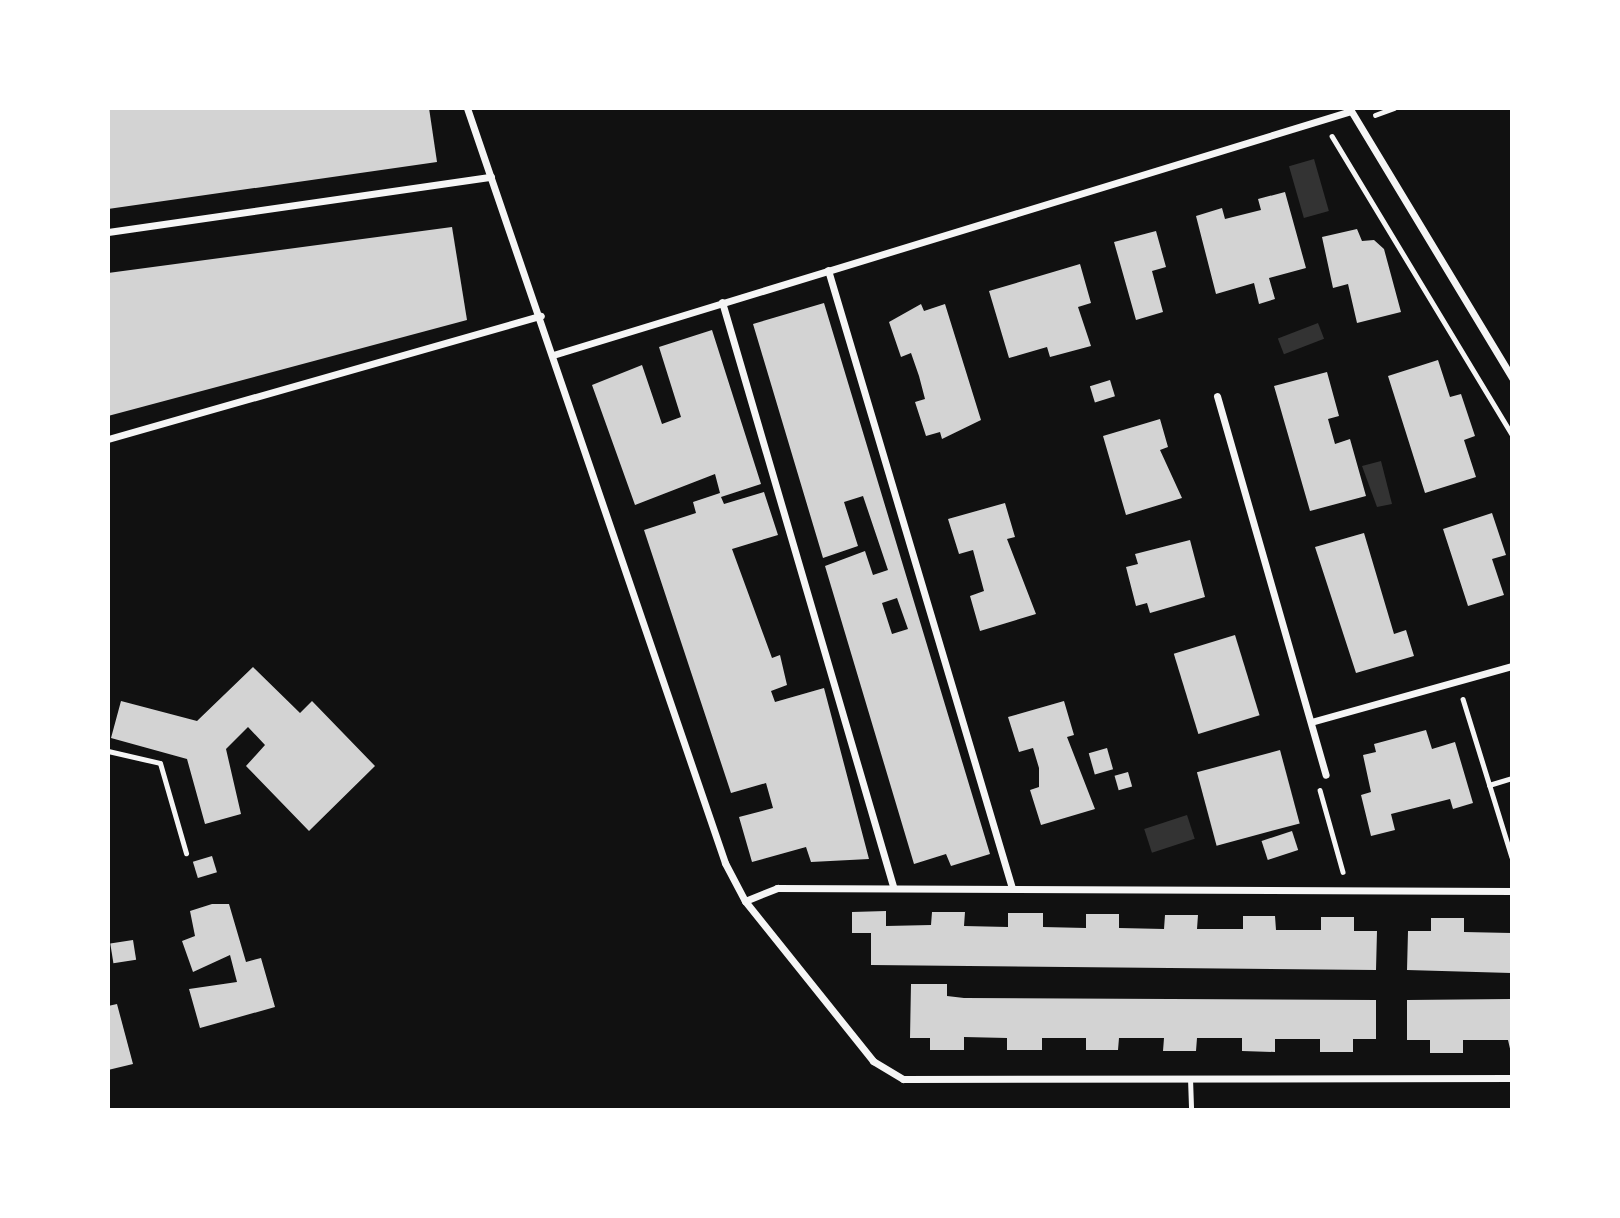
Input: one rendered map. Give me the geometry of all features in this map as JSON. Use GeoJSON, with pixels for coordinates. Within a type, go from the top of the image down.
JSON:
{"type":"FeatureCollection","features":[{"type":"Feature","properties":{"kind":"street"},"geometry":{"type":"LineString","coordinates":[[467,108],[541,316],[725,863],[745,901],[873,1061],[903,1079],[1511,1078]]}},
{"type":"Feature","properties":{"kind":"street"},"geometry":{"type":"LineString","coordinates":[[553,355],[1350,110],[1511,378]]}},
{"type":"Feature","properties":{"kind":"street"},"geometry":{"type":"LineString","coordinates":[[108,232],[491,177]]}},
{"type":"Feature","properties":{"kind":"street"},"geometry":{"type":"LineString","coordinates":[[828,270],[1012,888]]}},
{"type":"Feature","properties":{"kind":"street"},"geometry":{"type":"LineString","coordinates":[[722,302],[893,886]]}},
{"type":"Feature","properties":{"kind":"street"},"geometry":{"type":"LineString","coordinates":[[108,439],[541,316]]}},
{"type":"Feature","properties":{"kind":"street"},"geometry":{"type":"LineString","coordinates":[[1217,396],[1326,775]]}},
{"type":"Feature","properties":{"kind":"street"},"geometry":{"type":"LineString","coordinates":[[1311,722],[1511,666]]}},
{"type":"Feature","properties":{"kind":"street"},"geometry":{"type":"LineString","coordinates":[[745,901],[777,888],[893,886],[1511,891]]}},
{"type":"Feature","properties":{"kind":"lane"},"geometry":{"type":"LineString","coordinates":[[108,751],[160,763],[186,853]]}},
{"type":"Feature","properties":{"kind":"lane"},"geometry":{"type":"LineString","coordinates":[[1190,1078],[1191,1110]]}},
{"type":"Feature","properties":{"kind":"path"},"geometry":{"type":"LineString","coordinates":[[1317,121],[1334,138],[1511,434]]}},
{"type":"Feature","properties":{"kind":"path"},"geometry":{"type":"LineString","coordinates":[[1457,681],[1511,857]]}},
{"type":"Feature","properties":{"kind":"path"},"geometry":{"type":"LineString","coordinates":[[1326,775],[1319,793],[1343,890]]}},
{"type":"Feature","properties":{"kind":"path"},"geometry":{"type":"LineString","coordinates":[[1489,785],[1511,778]]}},
{"type":"Feature","properties":{"kind":"shaded area"},"geometry":{"type":"Polygon","coordinates":[[[1314,159],[1329,211],[1304,218],[1289,166],[1314,159]]]}},
{"type":"Feature","properties":{"kind":"shaded area"},"geometry":{"type":"Polygon","coordinates":[[[1318,323],[1324,339],[1284,354],[1278,338],[1318,323]]]}},
{"type":"Feature","properties":{"kind":"shaded area"},"geometry":{"type":"Polygon","coordinates":[[[1381,461],[1392,504],[1377,507],[1362,466],[1381,461]]]}},
{"type":"Feature","properties":{"kind":"shaded area"},"geometry":{"type":"Polygon","coordinates":[[[1187,815],[1195,839],[1152,853],[1144,829],[1187,815]]]}},
{"type":"Feature","properties":{"kind":"building"},"geometry":{"type":"Polygon","coordinates":[[[108,108],[429,108],[437,162],[108,209],[108,108]]]}},
{"type":"Feature","properties":{"kind":"building"},"geometry":{"type":"Polygon","coordinates":[[[1285,192],[1306,268],[1269,278],[1275,299],[1259,304],[1254,283],[1216,294],[1196,216],[1222,208],[1225,219],[1261,210],[1258,199],[1285,192]]]}},
{"type":"Feature","properties":{"kind":"building"},"geometry":{"type":"Polygon","coordinates":[[[452,227],[467,320],[108,416],[108,273],[452,227]]]}},
{"type":"Feature","properties":{"kind":"building"},"geometry":{"type":"Polygon","coordinates":[[[1357,229],[1362,241],[1374,240],[1384,249],[1401,312],[1357,323],[1348,284],[1333,288],[1322,237],[1357,229]]]}},
{"type":"Feature","properties":{"kind":"building"},"geometry":{"type":"Polygon","coordinates":[[[1156,231],[1166,267],[1152,271],[1163,312],[1136,320],[1114,242],[1156,231]]]}},
{"type":"Feature","properties":{"kind":"building"},"geometry":{"type":"Polygon","coordinates":[[[1080,264],[1091,303],[1078,307],[1091,346],[1050,357],[1047,347],[1009,358],[989,291],[1080,264]]]}},
{"type":"Feature","properties":{"kind":"building"},"geometry":{"type":"Polygon","coordinates":[[[824,303],[990,854],[951,866],[946,854],[914,864],[825,566],[865,551],[873,575],[888,570],[863,496],[844,502],[858,546],[823,558],[753,324],[824,303]],[[897,598],[882,603],[892,634],[908,629],[897,598]]]}},
{"type":"Feature","properties":{"kind":"building"},"geometry":{"type":"Polygon","coordinates":[[[921,304],[924,311],[945,304],[981,420],[942,439],[940,432],[926,436],[915,402],[925,399],[919,376],[911,353],[901,357],[889,322],[921,304]]]}},
{"type":"Feature","properties":{"kind":"building"},"geometry":{"type":"Polygon","coordinates":[[[712,330],[761,484],[721,497],[724,504],[764,492],[778,535],[732,549],[772,658],[780,655],[787,685],[771,691],[775,702],[824,688],[869,859],[811,862],[806,847],[752,862],[739,817],[773,808],[766,783],[731,793],[644,530],[696,513],[693,502],[720,493],[715,474],[635,505],[592,385],[642,365],[662,424],[681,417],[659,347],[712,330]]]}},
{"type":"Feature","properties":{"kind":"building"},"geometry":{"type":"Polygon","coordinates":[[[1438,360],[1450,397],[1461,394],[1475,436],[1464,440],[1476,477],[1425,493],[1388,376],[1438,360]]]}},
{"type":"Feature","properties":{"kind":"building"},"geometry":{"type":"Polygon","coordinates":[[[1327,372],[1339,416],[1328,419],[1335,444],[1350,439],[1366,496],[1310,511],[1274,386],[1327,372]]]}},
{"type":"Feature","properties":{"kind":"building"},"geometry":{"type":"Polygon","coordinates":[[[1110,380],[1115,396],[1095,402],[1090,386],[1110,380]]]}},
{"type":"Feature","properties":{"kind":"building"},"geometry":{"type":"Polygon","coordinates":[[[1160,419],[1168,447],[1160,450],[1182,498],[1126,515],[1103,436],[1160,419]]]}},
{"type":"Feature","properties":{"kind":"building"},"geometry":{"type":"Polygon","coordinates":[[[1005,503],[1015,537],[1007,539],[1036,614],[980,631],[970,596],[984,591],[973,550],[959,554],[948,519],[1005,503]]]}},
{"type":"Feature","properties":{"kind":"building"},"geometry":{"type":"Polygon","coordinates":[[[1492,513],[1506,555],[1492,559],[1504,595],[1468,606],[1443,529],[1492,513]]]}},
{"type":"Feature","properties":{"kind":"building"},"geometry":{"type":"Polygon","coordinates":[[[1364,533],[1394,634],[1406,630],[1414,656],[1356,673],[1315,547],[1364,533]]]}},
{"type":"Feature","properties":{"kind":"building"},"geometry":{"type":"Polygon","coordinates":[[[1190,540],[1205,597],[1150,613],[1147,603],[1136,606],[1126,567],[1138,564],[1135,554],[1190,540]]]}},
{"type":"Feature","properties":{"kind":"building"},"geometry":{"type":"Polygon","coordinates":[[[1235,635],[1260,715],[1198,734],[1174,654],[1235,635]]]}},
{"type":"Feature","properties":{"kind":"building"},"geometry":{"type":"Polygon","coordinates":[[[253,667],[300,713],[312,701],[375,766],[309,831],[246,766],[265,745],[248,727],[226,749],[241,814],[205,824],[187,759],[111,738],[121,701],[197,721],[253,667]]]}},
{"type":"Feature","properties":{"kind":"building"},"geometry":{"type":"Polygon","coordinates":[[[1064,701],[1074,735],[1067,737],[1095,809],[1041,825],[1030,790],[1039,787],[1039,768],[1033,748],[1019,752],[1008,717],[1064,701]]]}},
{"type":"Feature","properties":{"kind":"building"},"geometry":{"type":"Polygon","coordinates":[[[1426,730],[1432,749],[1455,742],[1473,803],[1453,809],[1450,799],[1391,814],[1395,830],[1371,836],[1361,795],[1371,792],[1363,755],[1376,752],[1374,744],[1426,730]]]}},
{"type":"Feature","properties":{"kind":"building"},"geometry":{"type":"Polygon","coordinates":[[[1107,748],[1113,769],[1095,774],[1089,753],[1107,748]]]}},
{"type":"Feature","properties":{"kind":"building"},"geometry":{"type":"Polygon","coordinates":[[[1280,750],[1300,823],[1217,846],[1197,772],[1280,750]]]}},
{"type":"Feature","properties":{"kind":"building"},"geometry":{"type":"Polygon","coordinates":[[[1128,772],[1132,786],[1119,790],[1115,776],[1128,772]]]}},
{"type":"Feature","properties":{"kind":"building"},"geometry":{"type":"Polygon","coordinates":[[[1292,831],[1298,850],[1268,860],[1262,841],[1292,831]]]}},
{"type":"Feature","properties":{"kind":"building"},"geometry":{"type":"Polygon","coordinates":[[[212,856],[217,872],[198,878],[193,862],[212,856]]]}},
{"type":"Feature","properties":{"kind":"building"},"geometry":{"type":"Polygon","coordinates":[[[212,904],[229,904],[246,962],[261,958],[275,1007],[200,1028],[189,989],[237,982],[230,955],[193,972],[182,941],[195,936],[190,911],[212,904]]]}},
{"type":"Feature","properties":{"kind":"building"},"geometry":{"type":"Polygon","coordinates":[[[886,911],[886,926],[931,925],[932,912],[965,912],[964,926],[1008,927],[1008,913],[1043,913],[1043,927],[1086,928],[1086,914],[1119,914],[1119,928],[1164,929],[1165,915],[1198,915],[1197,929],[1243,929],[1243,916],[1275,916],[1276,930],[1321,930],[1321,917],[1354,917],[1354,931],[1377,931],[1376,970],[871,965],[871,933],[852,933],[852,912],[886,911]]]}},
{"type":"Feature","properties":{"kind":"building"},"geometry":{"type":"Polygon","coordinates":[[[1431,918],[1464,918],[1464,932],[1511,933],[1511,973],[1407,970],[1408,931],[1431,931],[1431,918]]]}},
{"type":"Feature","properties":{"kind":"building"},"geometry":{"type":"Polygon","coordinates":[[[133,940],[136,960],[113,963],[110,944],[133,940]]]}},
{"type":"Feature","properties":{"kind":"building"},"geometry":{"type":"Polygon","coordinates":[[[911,984],[947,984],[947,996],[964,998],[1376,1000],[1376,1039],[1353,1039],[1353,1052],[1320,1052],[1320,1039],[1275,1039],[1275,1052],[1242,1051],[1242,1038],[1197,1038],[1196,1051],[1163,1051],[1164,1038],[1119,1038],[1118,1050],[1086,1050],[1086,1038],[1042,1038],[1042,1050],[1007,1050],[1007,1038],[964,1037],[964,1050],[930,1050],[930,1038],[910,1038],[911,984]]]}},
{"type":"Feature","properties":{"kind":"building"},"geometry":{"type":"Polygon","coordinates":[[[1511,999],[1511,1053],[1508,1040],[1463,1040],[1463,1053],[1430,1053],[1430,1040],[1407,1040],[1407,1000],[1511,999]]]}},
{"type":"Feature","properties":{"kind":"building"},"geometry":{"type":"Polygon","coordinates":[[[117,1004],[133,1064],[108,1070],[108,1006],[117,1004]]]}}]}
